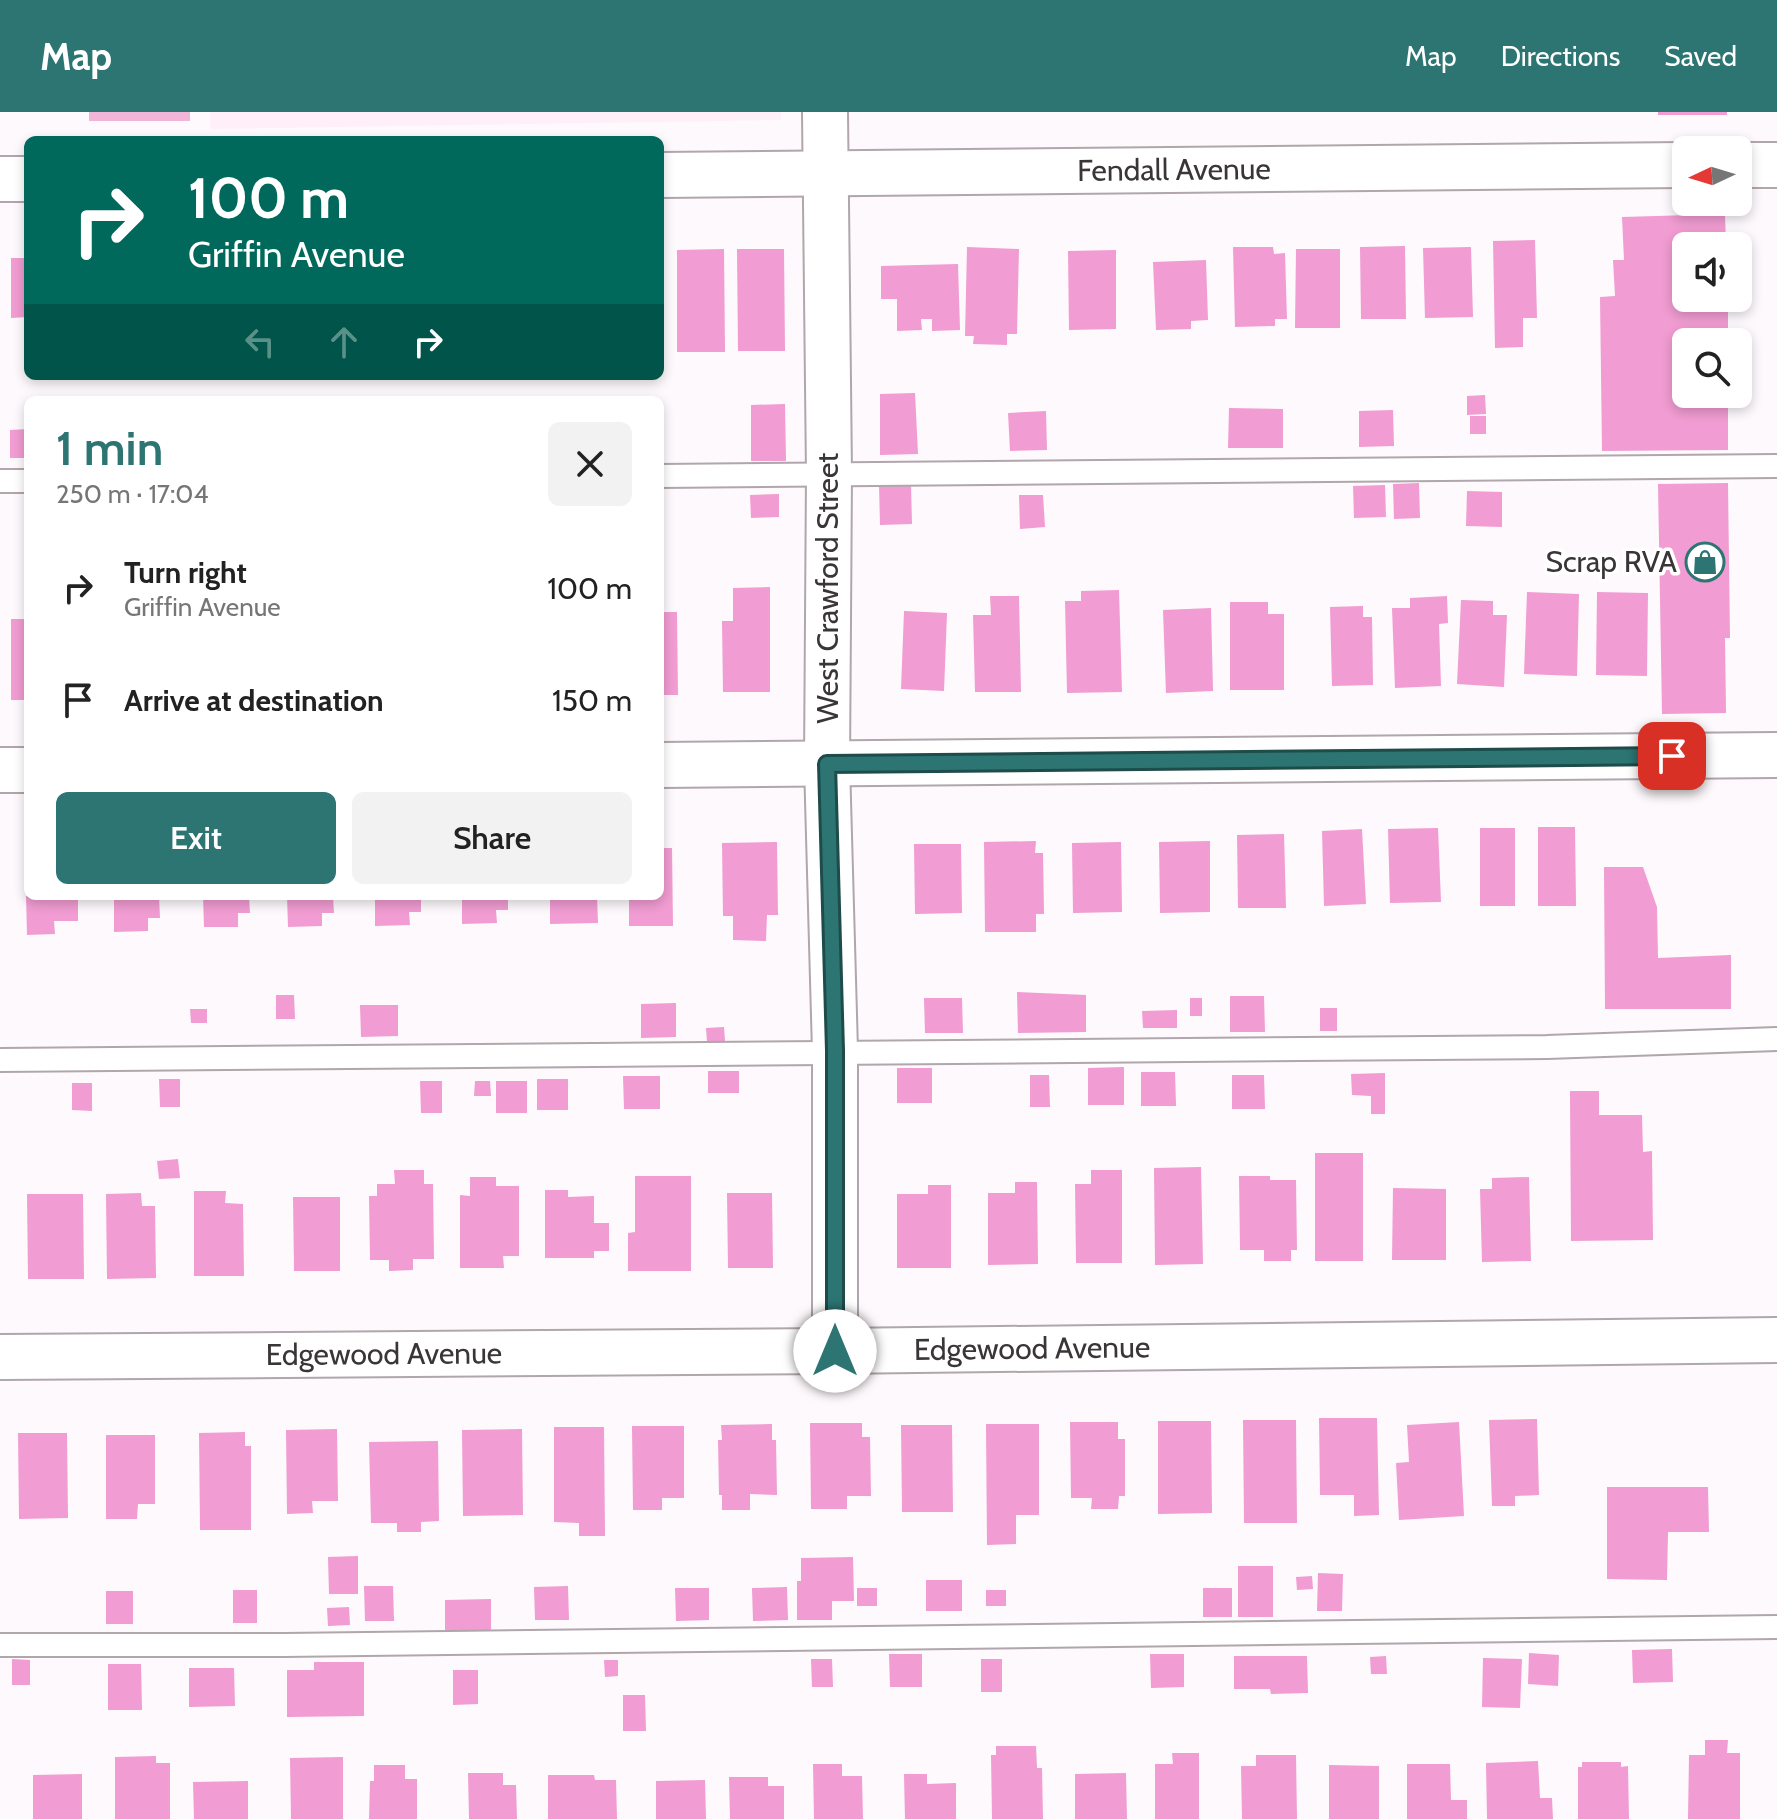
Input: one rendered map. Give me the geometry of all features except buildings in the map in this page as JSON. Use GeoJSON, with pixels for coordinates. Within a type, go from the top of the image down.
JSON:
{"type":"FeatureCollection","features":[{"type":"Feature","properties":{"kind":"street","name":"West Crawford Street"},"geometry":{"type":"LineString","coordinates":[[825,112],[829,474],[827,764],[835,1051],[835,1351]]}},
{"type":"Feature","properties":{"kind":"street","name":"Fendall Avenue"},"geometry":{"type":"LineString","coordinates":[[664,175],[1672,165]]}},
{"type":"Feature","properties":{"kind":"street"},"geometry":{"type":"LineString","coordinates":[[1752,165],[1777,165]]}},
{"type":"Feature","properties":{"kind":"street"},"geometry":{"type":"LineString","coordinates":[[0,179],[24,179]]}},
{"type":"Feature","properties":{"kind":"street"},"geometry":{"type":"LineString","coordinates":[[664,765],[1777,755]]}},
{"type":"Feature","properties":{"kind":"street"},"geometry":{"type":"LineString","coordinates":[[0,770],[24,770]]}},
{"type":"Feature","properties":{"kind":"street","name":"Edgewood Avenue"},"geometry":{"type":"LineString","coordinates":[[0,1357],[1777,1340]]}},
{"type":"Feature","properties":{"kind":"lane"},"geometry":{"type":"LineString","coordinates":[[664,476],[1777,466]]}},
{"type":"Feature","properties":{"kind":"lane"},"geometry":{"type":"LineString","coordinates":[[0,481],[24,481]]}},
{"type":"Feature","properties":{"kind":"lane"},"geometry":{"type":"LineString","coordinates":[[0,1060],[1547,1047],[1777,1039]]}},
{"type":"Feature","properties":{"kind":"lane"},"geometry":{"type":"LineString","coordinates":[[0,1645],[284,1645],[1777,1627]]}},
{"type":"Feature","properties":{"kind":"shaded area"},"geometry":{"type":"Polygon","coordinates":[[[89,112],[190,112],[190,121],[89,121],[89,112]]]}},
{"type":"Feature","properties":{"kind":"shaded area"},"geometry":{"type":"Polygon","coordinates":[[[210,112],[781,112],[781,120],[210,129],[210,112]]]}},
{"type":"Feature","properties":{"kind":"place","name":"Scrap RVA"},"geometry":{"type":"Point","coordinates":[1705,562]}},
{"type":"Feature","properties":{"kind":"route"},"geometry":{"type":"LineString","coordinates":[[835,1351],[835,1051],[827,764],[1672,756]]}}]}
